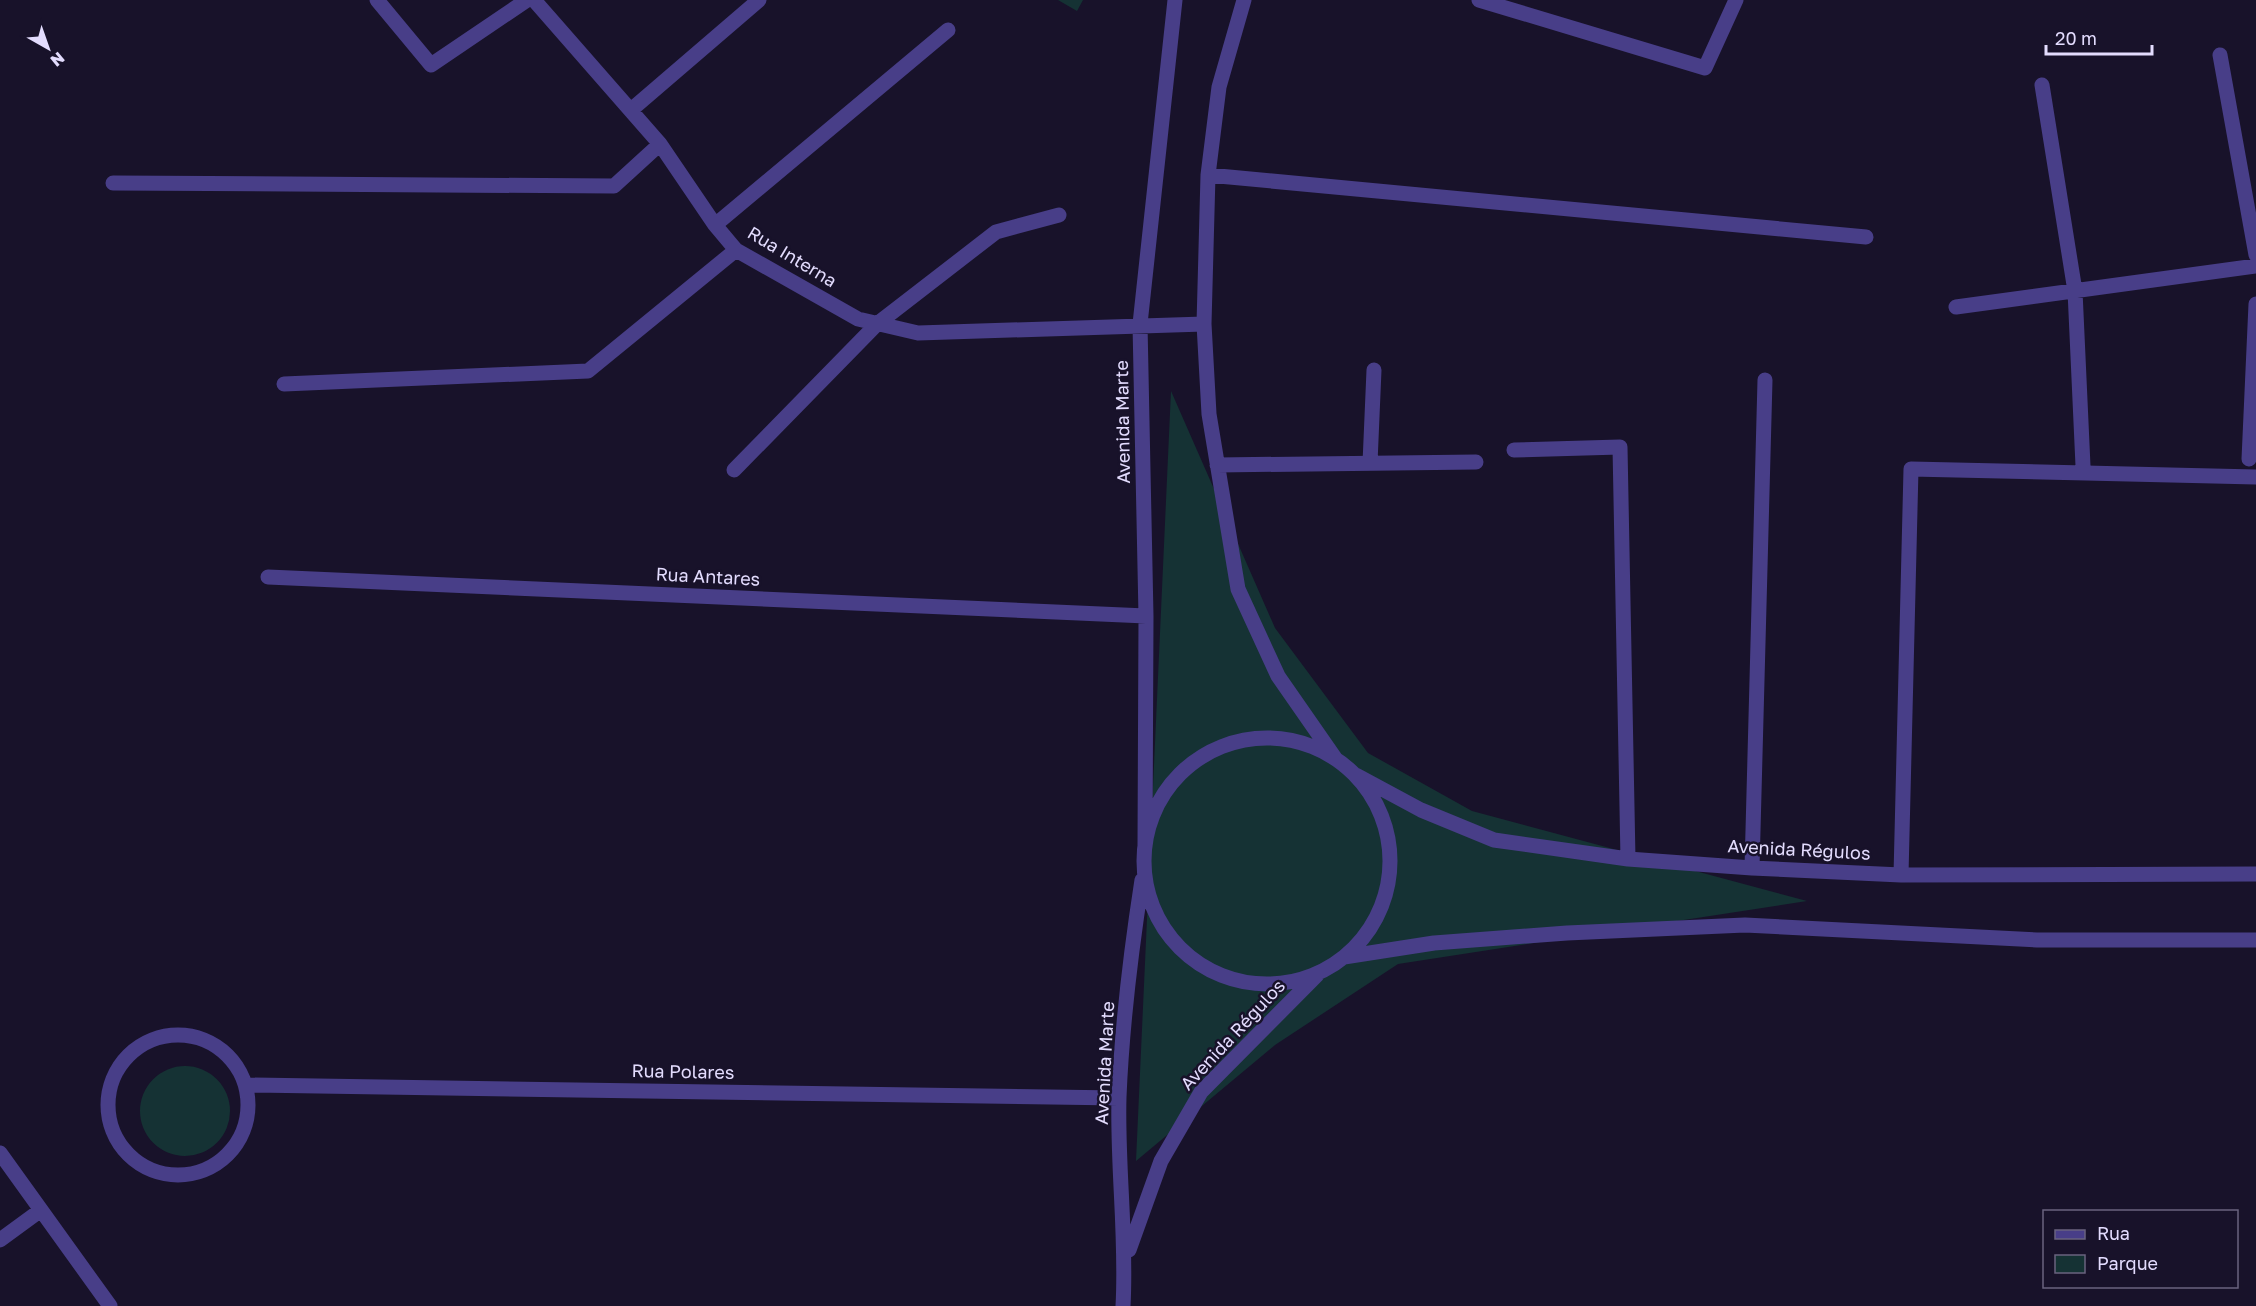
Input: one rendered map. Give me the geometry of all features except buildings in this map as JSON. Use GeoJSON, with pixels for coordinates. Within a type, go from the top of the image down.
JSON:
{"type":"FeatureCollection","features":[{"type":"Feature","properties":{"kind":"street"},"geometry":{"type":"LineString","coordinates":[[377,0],[431,65],[527,0]]}},
{"type":"Feature","properties":{"kind":"street","name":"Rua Interna"},"geometry":{"type":"LineString","coordinates":[[534,0],[660,144],[715,225],[736,250],[858,319],[918,333],[1140,324],[1204,324]]}},
{"type":"Feature","properties":{"kind":"street"},"geometry":{"type":"LineString","coordinates":[[631,110],[759,0]]}},
{"type":"Feature","properties":{"kind":"street","name":"Avenida Marte"},"geometry":{"type":"LineString","coordinates":[[1145,846],[1146,616],[1140,324],[1175,0]]}},
{"type":"Feature","properties":{"kind":"street"},"geometry":{"type":"LineString","coordinates":[[1244,0],[1219,87],[1208,175],[1204,324],[1209,414],[1238,589],[1278,676],[1335,758]]}},
{"type":"Feature","properties":{"kind":"street"},"geometry":{"type":"LineString","coordinates":[[1479,0],[1705,68],[1736,0]]}},
{"type":"Feature","properties":{"kind":"street"},"geometry":{"type":"LineString","coordinates":[[715,225],[948,30]]}},
{"type":"Feature","properties":{"kind":"street"},"geometry":{"type":"LineString","coordinates":[[2220,55],[2256,255]]}},
{"type":"Feature","properties":{"kind":"street"},"geometry":{"type":"LineString","coordinates":[[2042,85],[2075,291],[2083,466]]}},
{"type":"Feature","properties":{"kind":"street"},"geometry":{"type":"LineString","coordinates":[[113,183],[614,186],[660,144]]}},
{"type":"Feature","properties":{"kind":"street"},"geometry":{"type":"LineString","coordinates":[[1208,175],[1866,237]]}},
{"type":"Feature","properties":{"kind":"street"},"geometry":{"type":"LineString","coordinates":[[734,470],[877,324],[996,232],[1059,215]]}},
{"type":"Feature","properties":{"kind":"street"},"geometry":{"type":"LineString","coordinates":[[284,384],[588,371],[736,250]]}},
{"type":"Feature","properties":{"kind":"street"},"geometry":{"type":"LineString","coordinates":[[1956,307],[2256,266]]}},
{"type":"Feature","properties":{"kind":"street"},"geometry":{"type":"LineString","coordinates":[[2249,459],[2256,304]]}},
{"type":"Feature","properties":{"kind":"street"},"geometry":{"type":"LineString","coordinates":[[1370,463],[1374,370]]}},
{"type":"Feature","properties":{"kind":"street"},"geometry":{"type":"LineString","coordinates":[[1752,868],[1765,380]]}},
{"type":"Feature","properties":{"kind":"street"},"geometry":{"type":"LineString","coordinates":[[1514,450],[1620,447],[1628,859]]}},
{"type":"Feature","properties":{"kind":"street"},"geometry":{"type":"LineString","coordinates":[[1217,465],[1476,462]]}},
{"type":"Feature","properties":{"kind":"street"},"geometry":{"type":"LineString","coordinates":[[1901,875],[1911,469],[2256,477]]}},
{"type":"Feature","properties":{"kind":"street","name":"Rua Antares"},"geometry":{"type":"LineString","coordinates":[[268,576],[1146,616]]}},
{"type":"Feature","properties":{"kind":"street"},"geometry":{"type":"LineString","coordinates":[[1276,738],[1307,744],[1335,758],[1356,775],[1374,798],[1386,825],[1391,854],[1389,884],[1380,911],[1365,936],[1344,957],[1320,972],[1281,983],[1261,984],[1232,979],[1204,967],[1187,956],[1162,925],[1147,887],[1144,868],[1145,846],[1153,816],[1168,789],[1190,766],[1216,749],[1246,740],[1276,738]]}},
{"type":"Feature","properties":{"kind":"street","name":"Avenida Régulos"},"geometry":{"type":"LineString","coordinates":[[1356,775],[1420,810],[1494,840],[1628,859],[1901,875],[2256,874]]}},
{"type":"Feature","properties":{"kind":"street","name":"Avenida Marte"},"geometry":{"type":"LineString","coordinates":[[1125,1261],[1119,1098],[1131,948],[1144,868]]}},
{"type":"Feature","properties":{"kind":"street"},"geometry":{"type":"LineString","coordinates":[[1344,957],[1445,942],[1567,933],[1745,925],[2037,940],[2256,940]]}},
{"type":"Feature","properties":{"kind":"street","name":"Avenida Régulos"},"geometry":{"type":"LineString","coordinates":[[1125,1261],[1161,1161],[1201,1092],[1320,972]]}},
{"type":"Feature","properties":{"kind":"street"},"geometry":{"type":"LineString","coordinates":[[172,1034],[196,1036],[219,1046],[236,1063],[247,1085],[249,1107],[245,1129],[234,1149],[218,1164],[198,1173],[176,1176],[154,1171],[134,1161],[119,1144],[110,1122],[108,1098],[112,1083],[129,1054],[149,1040],[172,1034]]}},
{"type":"Feature","properties":{"kind":"street","name":"Rua Polares"},"geometry":{"type":"LineString","coordinates":[[247,1085],[1119,1098]]}},
{"type":"Feature","properties":{"kind":"street"},"geometry":{"type":"LineString","coordinates":[[0,1153],[110,1306]]}},
{"type":"Feature","properties":{"kind":"street"},"geometry":{"type":"LineString","coordinates":[[0,1240],[41,1210]]}},
{"type":"Feature","properties":{"kind":"street"},"geometry":{"type":"LineString","coordinates":[[1123,1306],[1125,1261]]}},
{"type":"Feature","properties":{"kind":"green space"},"geometry":{"type":"Polygon","coordinates":[[[1058,0],[1083,0],[1077,11],[1058,0]]]}},
{"type":"Feature","properties":{"kind":"green space"},"geometry":{"type":"Polygon","coordinates":[[[1171,391],[1275,628],[1368,753],[1472,811],[1807,901],[1398,964],[1275,1045],[1136,1161],[1171,391]]]}},
{"type":"Feature","properties":{"kind":"green space"},"geometry":{"type":"Polygon","coordinates":[[[185,1066],[202,1070],[217,1079],[226,1094],[230,1111],[226,1128],[217,1143],[202,1152],[185,1156],[168,1152],[153,1143],[144,1128],[140,1111],[144,1094],[153,1079],[168,1070],[185,1066]]]}}]}
